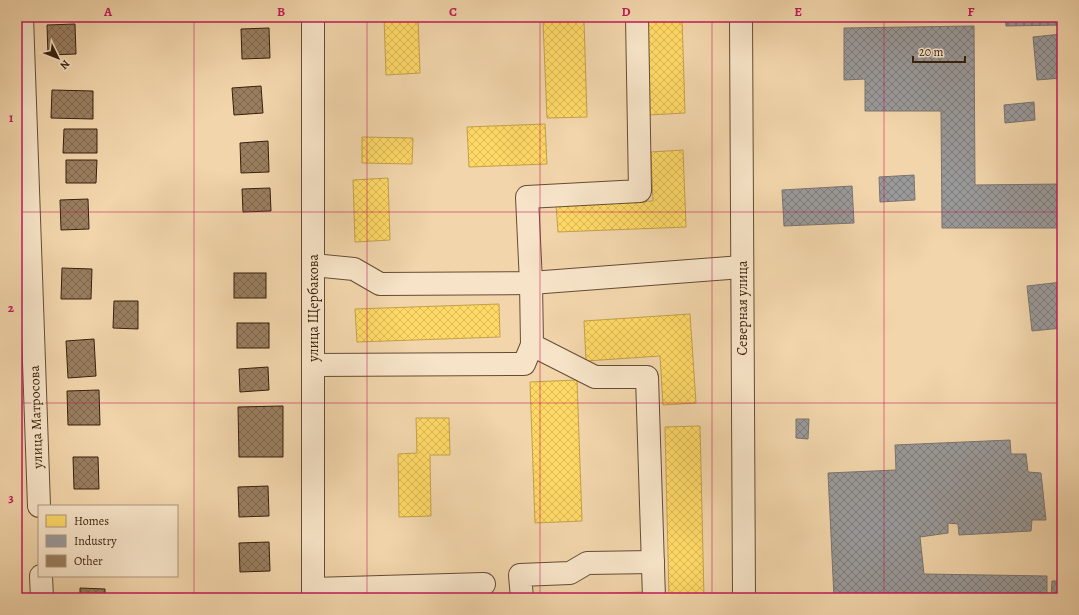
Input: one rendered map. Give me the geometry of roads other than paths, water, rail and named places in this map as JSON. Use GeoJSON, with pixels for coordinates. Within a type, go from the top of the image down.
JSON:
{"type":"FeatureCollection","features":[{"type":"Feature","properties":{"kind":"street","name":"улица Матросова"},"geometry":{"type":"LineString","coordinates":[[22,17],[39,505]]}},
{"type":"Feature","properties":{"kind":"street","name":"улица Щербакова"},"geometry":{"type":"LineString","coordinates":[[313,17],[313,594]]}},
{"type":"Feature","properties":{"kind":"street"},"geometry":{"type":"LineString","coordinates":[[313,365],[524,364],[532,345],[527,197],[640,191],[637,17]]}},
{"type":"Feature","properties":{"kind":"street","name":"Северная улица"},"geometry":{"type":"LineString","coordinates":[[741,17],[744,598]]}},
{"type":"Feature","properties":{"kind":"street"},"geometry":{"type":"LineString","coordinates":[[313,265],[354,268],[380,284],[531,283],[742,267]]}},
{"type":"Feature","properties":{"kind":"street"},"geometry":{"type":"LineString","coordinates":[[532,345],[596,377],[647,377],[654,598]]}},
{"type":"Feature","properties":{"kind":"street"},"geometry":{"type":"LineString","coordinates":[[522,598],[520,575],[570,573],[587,563],[653,562]]}},
{"type":"Feature","properties":{"kind":"street"},"geometry":{"type":"LineString","coordinates":[[41,577],[42,598]]}},
{"type":"Feature","properties":{"kind":"street"},"geometry":{"type":"LineString","coordinates":[[313,594],[484,584]]}}]}
